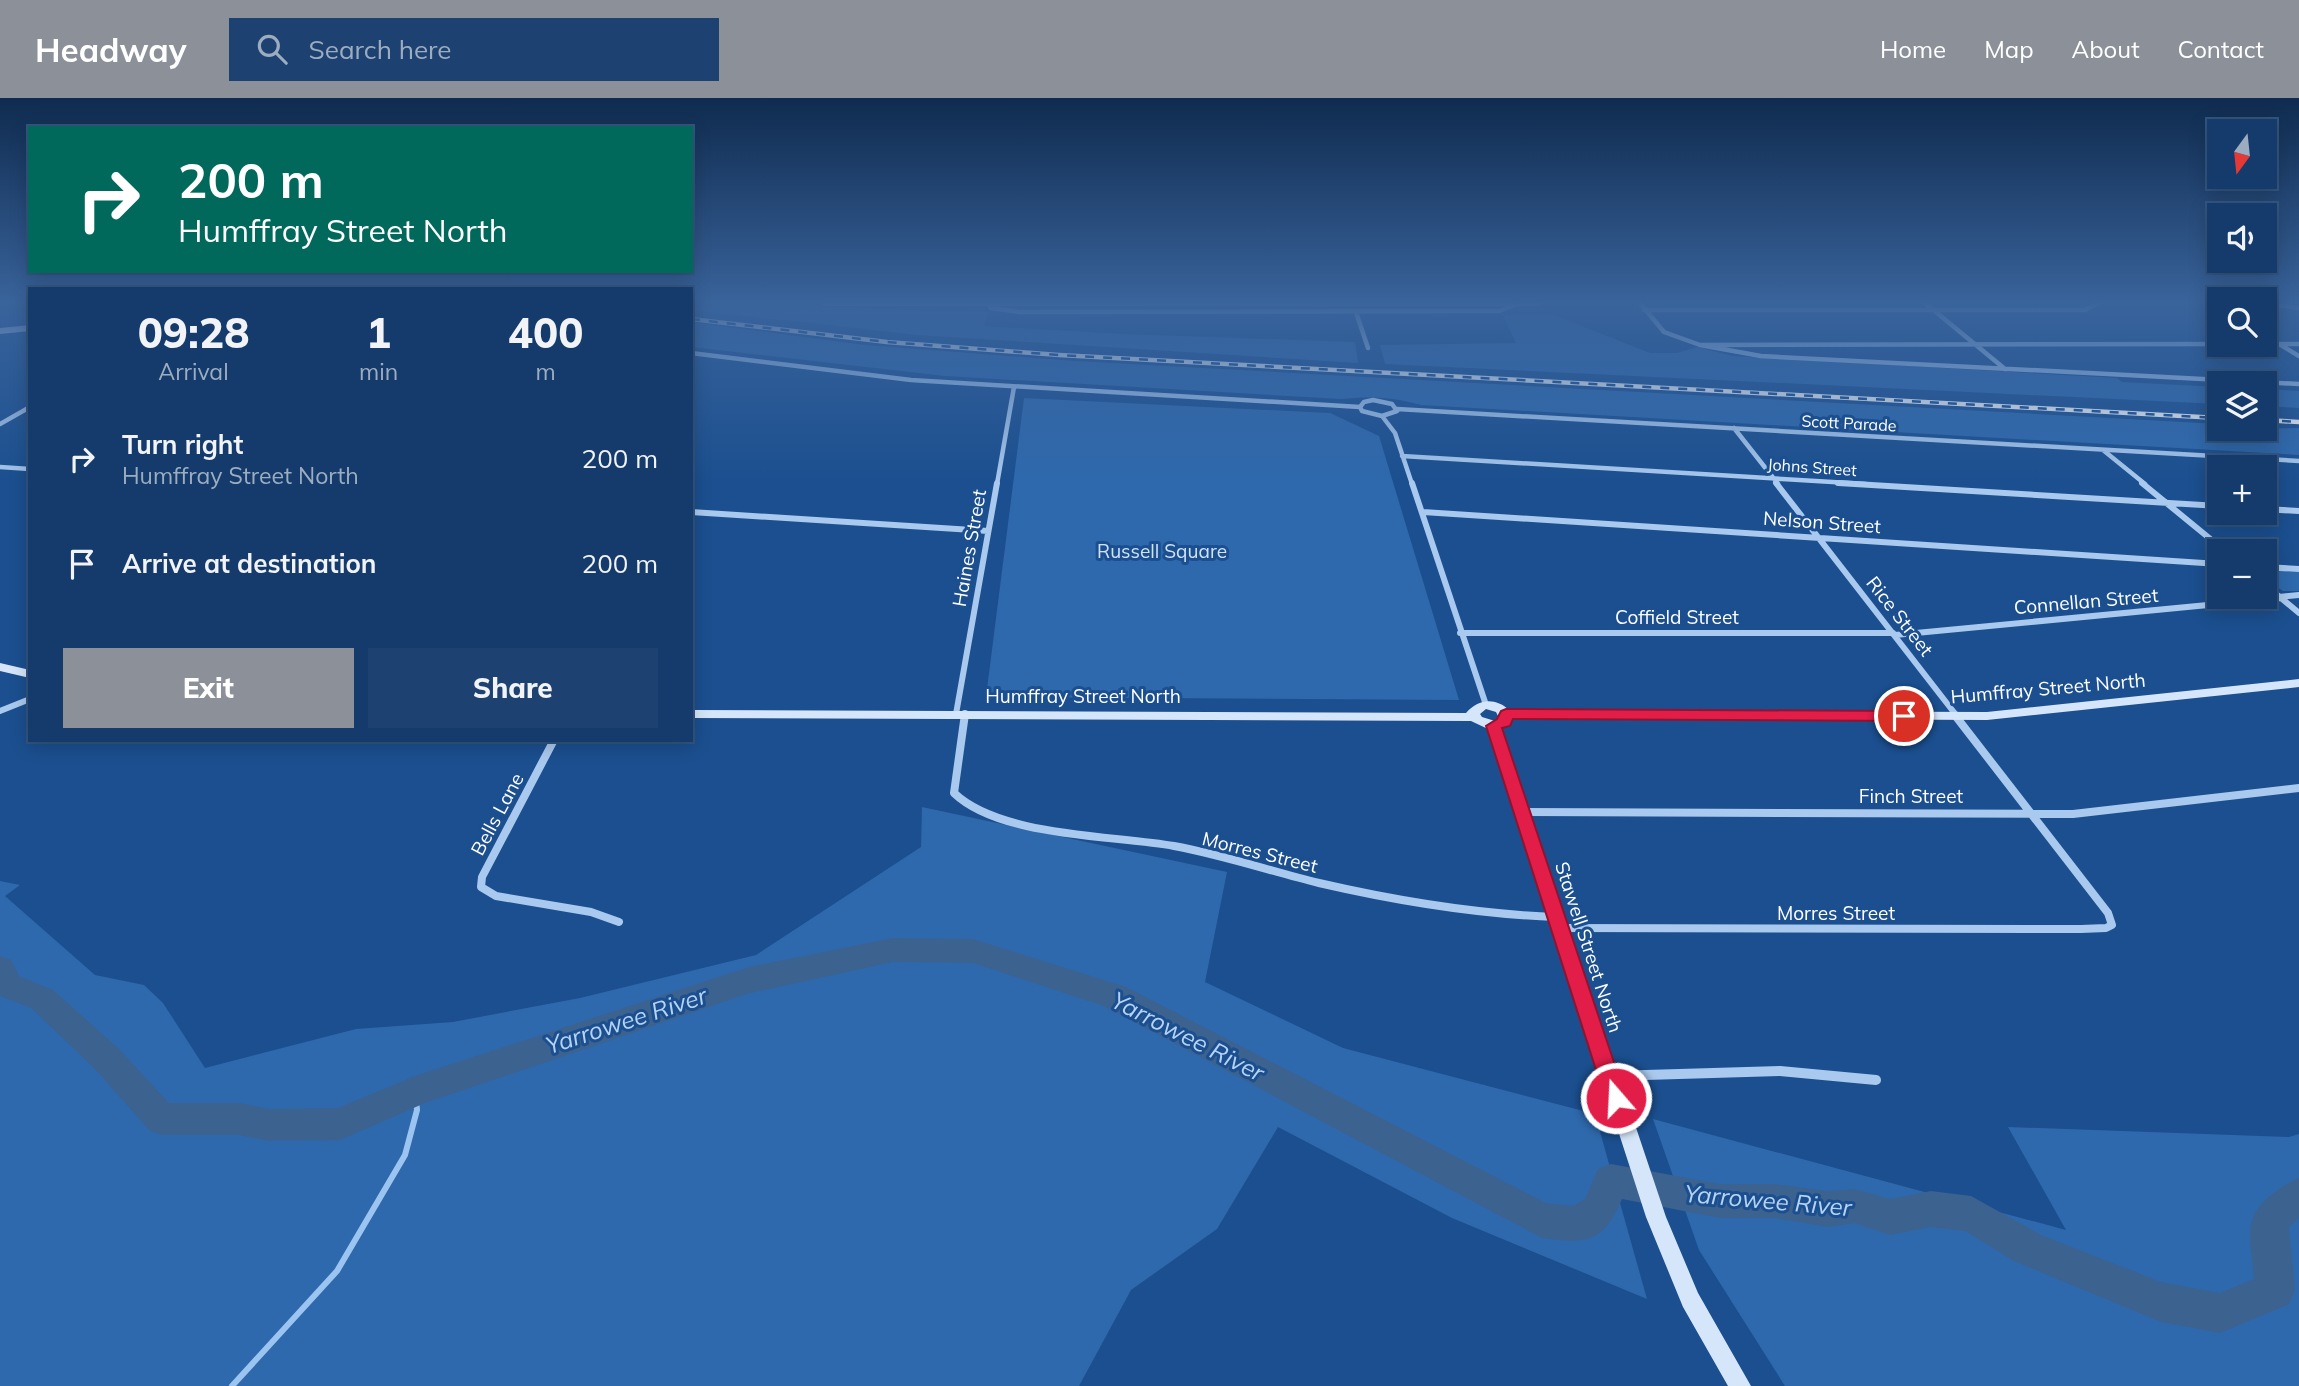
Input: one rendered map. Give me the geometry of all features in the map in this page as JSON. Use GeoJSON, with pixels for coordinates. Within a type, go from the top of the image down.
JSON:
{"type":"FeatureCollection","features":[{"type":"Feature","properties":{"kind":"street"},"geometry":{"type":"LineString","coordinates":[[768,363],[911,380],[1360,407],[1367,414],[1382,416],[1392,415],[1397,408]]}},
{"type":"Feature","properties":{"kind":"street"},"geometry":{"type":"LineString","coordinates":[[1899,363],[2299,384]]}},
{"type":"Feature","properties":{"kind":"street"},"geometry":{"type":"LineString","coordinates":[[1998,363],[2005,369]]}},
{"type":"Feature","properties":{"kind":"street","name":"Haines Street"},"geometry":{"type":"LineString","coordinates":[[961,802],[954,793],[961,714],[988,531],[1014,387]]}},
{"type":"Feature","properties":{"kind":"street","name":"Scott Parade"},"geometry":{"type":"LineString","coordinates":[[1360,407],[1364,402],[1373,400],[1392,404],[1397,408],[2299,461]]}},
{"type":"Feature","properties":{"kind":"street"},"geometry":{"type":"LineString","coordinates":[[0,424],[28,408]]}},
{"type":"Feature","properties":{"kind":"street"},"geometry":{"type":"LineString","coordinates":[[1382,416],[1395,433],[1486,705]]}},
{"type":"Feature","properties":{"kind":"street","name":"Rice Street"},"geometry":{"type":"LineString","coordinates":[[1734,428],[2032,813],[2108,914],[2112,926]]}},
{"type":"Feature","properties":{"kind":"street"},"geometry":{"type":"LineString","coordinates":[[2103,450],[2211,539]]}},
{"type":"Feature","properties":{"kind":"street","name":"Johns Street"},"geometry":{"type":"LineString","coordinates":[[1402,456],[2207,505]]}},
{"type":"Feature","properties":{"kind":"street"},"geometry":{"type":"LineString","coordinates":[[0,467],[28,469]]}},
{"type":"Feature","properties":{"kind":"street"},"geometry":{"type":"LineString","coordinates":[[2277,510],[2299,511]]}},
{"type":"Feature","properties":{"kind":"street"},"geometry":{"type":"LineString","coordinates":[[693,512],[988,531]]}},
{"type":"Feature","properties":{"kind":"street","name":"Nelson Street"},"geometry":{"type":"LineString","coordinates":[[1423,512],[2207,563]]}},
{"type":"Feature","properties":{"kind":"street"},"geometry":{"type":"LineString","coordinates":[[2277,568],[2299,569]]}},
{"type":"Feature","properties":{"kind":"street","name":"Connellan Street"},"geometry":{"type":"LineString","coordinates":[[1894,634],[2299,594]]}},
{"type":"Feature","properties":{"kind":"street"},"geometry":{"type":"LineString","coordinates":[[2277,595],[2299,613]]}},
{"type":"Feature","properties":{"kind":"street","name":"Coffield Street"},"geometry":{"type":"LineString","coordinates":[[1460,633],[1894,634]]}},
{"type":"Feature","properties":{"kind":"street"},"geometry":{"type":"LineString","coordinates":[[0,667],[28,674]]}},
{"type":"Feature","properties":{"kind":"street","name":"Humffray Street North"},"geometry":{"type":"LineString","coordinates":[[1500,720],[1957,716],[2020,713],[2299,683]]}},
{"type":"Feature","properties":{"kind":"street"},"geometry":{"type":"LineString","coordinates":[[0,710],[28,700]]}},
{"type":"Feature","properties":{"kind":"street"},"geometry":{"type":"LineString","coordinates":[[1486,705],[1499,708],[1500,720],[1482,723],[1474,717],[1475,710],[1486,705]]}},
{"type":"Feature","properties":{"kind":"street","name":"Humffray Street North"},"geometry":{"type":"LineString","coordinates":[[693,714],[1474,717]]}},
{"type":"Feature","properties":{"kind":"street","name":"Stawell Street North"},"geometry":{"type":"LineString","coordinates":[[1500,720],[1521,811],[1656,1217],[1690,1300],[1740,1386]]}},
{"type":"Feature","properties":{"kind":"street","name":"Bells Lane"},"geometry":{"type":"LineString","coordinates":[[553,742],[482,877],[481,887],[496,896],[591,912],[619,922]]}},
{"type":"Feature","properties":{"kind":"street","name":"Finch Street"},"geometry":{"type":"LineString","coordinates":[[1521,811],[2089,814],[2299,788]]}},
{"type":"Feature","properties":{"kind":"street","name":"Morres Street"},"geometry":{"type":"LineString","coordinates":[[961,802],[985,813],[1030,826],[1175,847],[1318,883],[1438,907],[1558,923],[2081,929],[2112,926]]}},
{"type":"Feature","properties":{"kind":"street"},"geometry":{"type":"LineString","coordinates":[[1608,1076],[1780,1071],[1876,1080]]}},
{"type":"Feature","properties":{"kind":"green space"},"geometry":{"type":"Polygon","coordinates":[[[832,363],[1113,363],[2207,423],[2207,441],[2277,441],[2277,428],[2299,428],[2299,455],[1421,405],[1381,398],[1341,399],[945,376],[832,363]]]}},
{"type":"Feature","properties":{"kind":"green space"},"geometry":{"type":"Polygon","coordinates":[[[1385,363],[1857,363],[2117,378],[2122,382],[2207,386],[2207,403],[1385,363]]]}},
{"type":"Feature","properties":{"kind":"green space"},"geometry":{"type":"Polygon","coordinates":[[[2277,390],[2299,391],[2299,408],[2277,407],[2277,390]]]}},
{"type":"Feature","properties":{"kind":"green space","name":"Russell Square"},"geometry":{"type":"Polygon","coordinates":[[[1024,398],[1330,413],[1379,436],[1459,700],[986,697],[1024,398]]]}},
{"type":"Feature","properties":{"kind":"green space"},"geometry":{"type":"Polygon","coordinates":[[[2277,571],[2299,572],[2299,591],[2283,591],[2277,587],[2277,571]]]}},
{"type":"Feature","properties":{"kind":"green space"},"geometry":{"type":"Polygon","coordinates":[[[922,807],[1227,872],[1205,982],[1343,1048],[1595,1114],[1647,1299],[1452,1218],[1278,1127],[1217,1229],[1131,1290],[1079,1386],[0,1386],[0,881],[20,885],[5,896],[95,975],[144,985],[163,1003],[205,1068],[356,1029],[453,1022],[580,998],[756,955],[921,847],[922,807]]]}},
{"type":"Feature","properties":{"kind":"green space"},"geometry":{"type":"Polygon","coordinates":[[[1653,1119],[2066,1230],[2008,1127],[2289,1137],[2299,1134],[2299,1386],[1785,1386],[1699,1250],[1653,1119]]]}},
{"type":"Feature","properties":{"kind":"waterway","name":"Yarrowee River"},"geometry":{"type":"LineString","coordinates":[[0,969],[8,985],[42,999],[107,1059],[161,1119],[239,1119],[270,1125],[340,1124],[415,1091],[749,980],[893,950],[973,951],[1115,996],[1542,1220],[1577,1225],[1598,1211],[1611,1181],[1720,1201],[1774,1201],[1829,1209],[1854,1206],[1890,1217],[1931,1209],[1971,1214],[2028,1248],[2161,1302],[2220,1313],[2275,1290],[2269,1220],[2299,1195]]}},
{"type":"Feature","properties":{"kind":"waterway"},"geometry":{"type":"LineString","coordinates":[[232,1386],[337,1271],[405,1155],[417,1110],[415,1091]]}},
{"type":"Feature","properties":{"kind":"railway"},"geometry":{"type":"LineString","coordinates":[[1208,363],[2207,417]]}},
{"type":"Feature","properties":{"kind":"railway"},"geometry":{"type":"LineString","coordinates":[[2277,421],[2299,422]]}},
{"type":"Feature","properties":{"kind":"route"},"geometry":{"type":"LineString","coordinates":[[1616,1098],[1494,726],[1504,723],[1506,714],[1904,716]]}}]}
